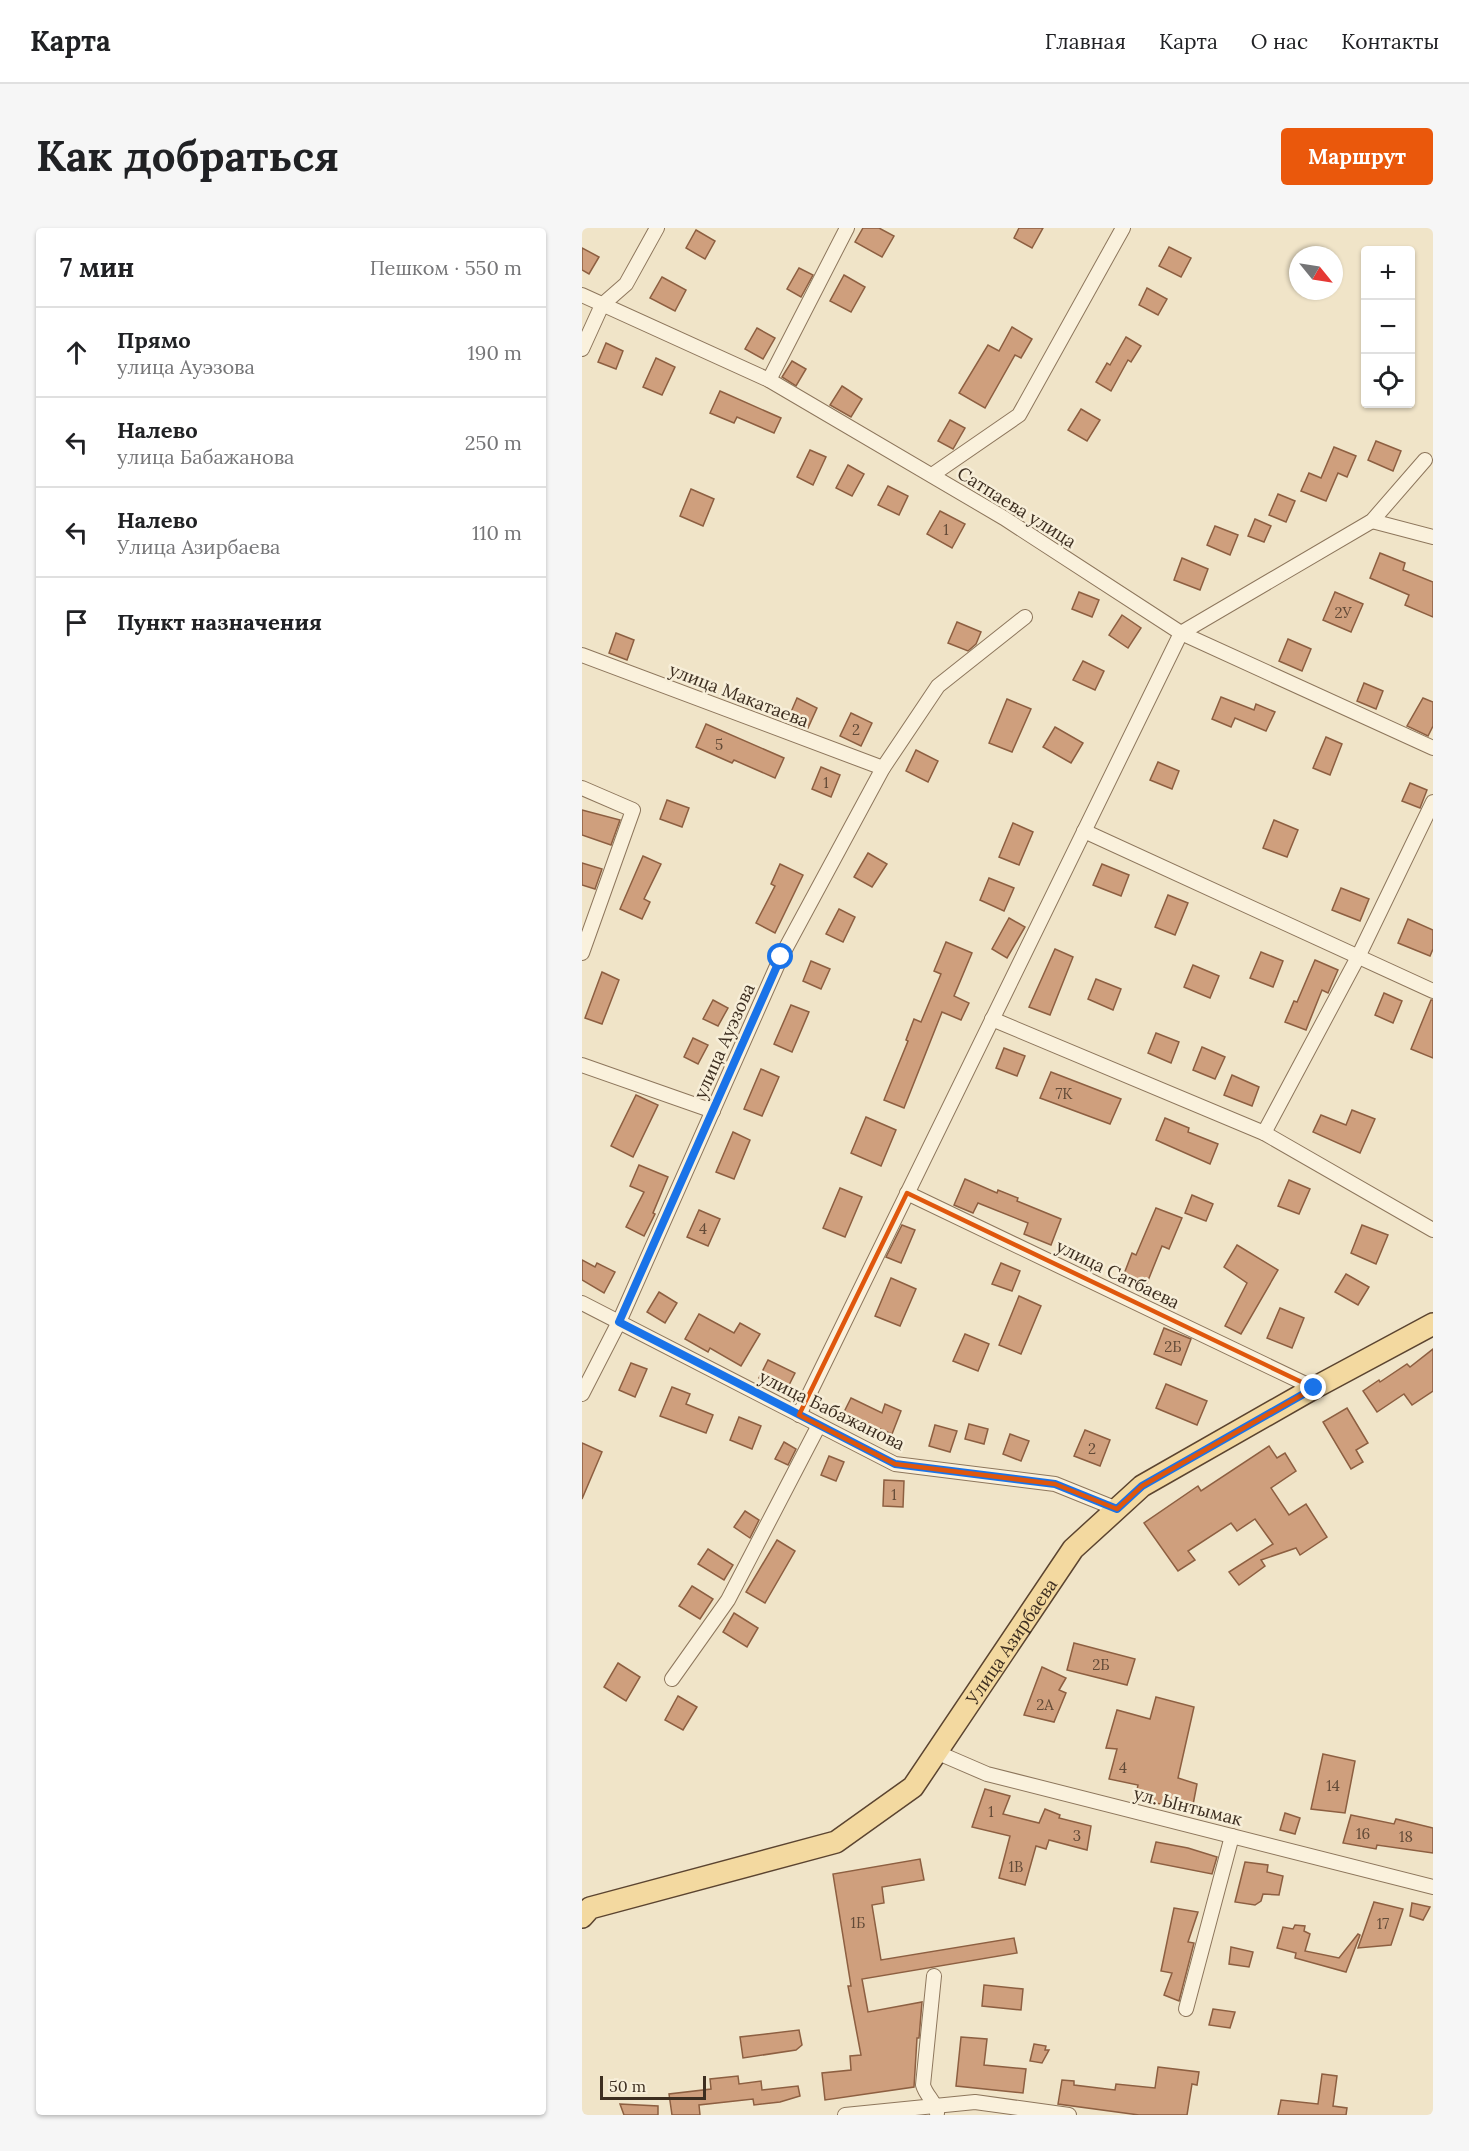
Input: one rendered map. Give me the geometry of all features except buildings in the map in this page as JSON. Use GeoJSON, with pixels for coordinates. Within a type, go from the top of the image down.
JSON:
{"type":"FeatureCollection","features":[{"type":"Feature","properties":{"kind":"main road","name":"Улица Азирбаева"},"geometry":{"type":"LineString","coordinates":[[582,1917],[590,1908],[836,1842],[913,1787],[1073,1550],[1142,1486],[1433,1323]]}},
{"type":"Feature","properties":{"kind":"street"},"geometry":{"type":"LineString","coordinates":[[582,349],[602,305],[626,284],[657,228]]}},
{"type":"Feature","properties":{"kind":"street"},"geometry":{"type":"LineString","coordinates":[[769,380],[848,228]]}},
{"type":"Feature","properties":{"kind":"street"},"geometry":{"type":"LineString","coordinates":[[932,475],[1020,415],[1123,228]]}},
{"type":"Feature","properties":{"kind":"street","name":"Сатпаева улица"},"geometry":{"type":"LineString","coordinates":[[582,295],[769,380],[1004,518],[1181,633],[1433,748]]}},
{"type":"Feature","properties":{"kind":"street"},"geometry":{"type":"LineString","coordinates":[[799,1415],[1181,633],[1372,521],[1425,460]]}},
{"type":"Feature","properties":{"kind":"street"},"geometry":{"type":"LineString","coordinates":[[1372,521],[1433,537]]}},
{"type":"Feature","properties":{"kind":"street","name":"улица Ауэзова"},"geometry":{"type":"LineString","coordinates":[[582,1394],[619,1322],[781,957],[883,768],[938,686],[1025,617]]}},
{"type":"Feature","properties":{"kind":"street","name":"улица Макатаева"},"geometry":{"type":"LineString","coordinates":[[582,655],[883,768]]}},
{"type":"Feature","properties":{"kind":"street"},"geometry":{"type":"LineString","coordinates":[[582,788],[633,810],[582,952]]}},
{"type":"Feature","properties":{"kind":"street"},"geometry":{"type":"LineString","coordinates":[[1264,1133],[1358,957],[1433,802]]}},
{"type":"Feature","properties":{"kind":"street"},"geometry":{"type":"LineString","coordinates":[[1084,831],[1433,991]]}},
{"type":"Feature","properties":{"kind":"street"},"geometry":{"type":"LineString","coordinates":[[992,1019],[1264,1133],[1433,1230]]}},
{"type":"Feature","properties":{"kind":"street"},"geometry":{"type":"LineString","coordinates":[[582,1065],[713,1110]]}},
{"type":"Feature","properties":{"kind":"street","name":"улица Сатбаева"},"geometry":{"type":"LineString","coordinates":[[907,1193],[1314,1388]]}},
{"type":"Feature","properties":{"kind":"street","name":"улица Бабажанова"},"geometry":{"type":"LineString","coordinates":[[582,1303],[895,1464],[1055,1484],[1117,1509]]}},
{"type":"Feature","properties":{"kind":"street"},"geometry":{"type":"LineString","coordinates":[[672,1679],[728,1600],[819,1425]]}},
{"type":"Feature","properties":{"kind":"street","name":"ул. Ынтымак"},"geometry":{"type":"LineString","coordinates":[[936,1752],[987,1774],[1433,1887]]}},
{"type":"Feature","properties":{"kind":"street"},"geometry":{"type":"LineString","coordinates":[[1185,2009],[1232,1836]]}},
{"type":"Feature","properties":{"kind":"street"},"geometry":{"type":"LineString","coordinates":[[934,1976],[923,2085],[925,2094],[937,2111]]}},
{"type":"Feature","properties":{"kind":"street"},"geometry":{"type":"LineString","coordinates":[[845,2115],[937,2111],[975,2102],[1069,2115]]}},
{"type":"Feature","properties":{"kind":"highlighted area"},"geometry":{"type":"Polygon","coordinates":[[[907,1193],[1314,1388],[1142,1486],[1117,1509],[1055,1484],[895,1464],[799,1415],[907,1193]]]}},
{"type":"Feature","properties":{"kind":"route"},"geometry":{"type":"LineString","coordinates":[[781,957],[619,1322],[895,1464],[1055,1484],[1117,1509],[1142,1486],[1314,1388]]}}]}
